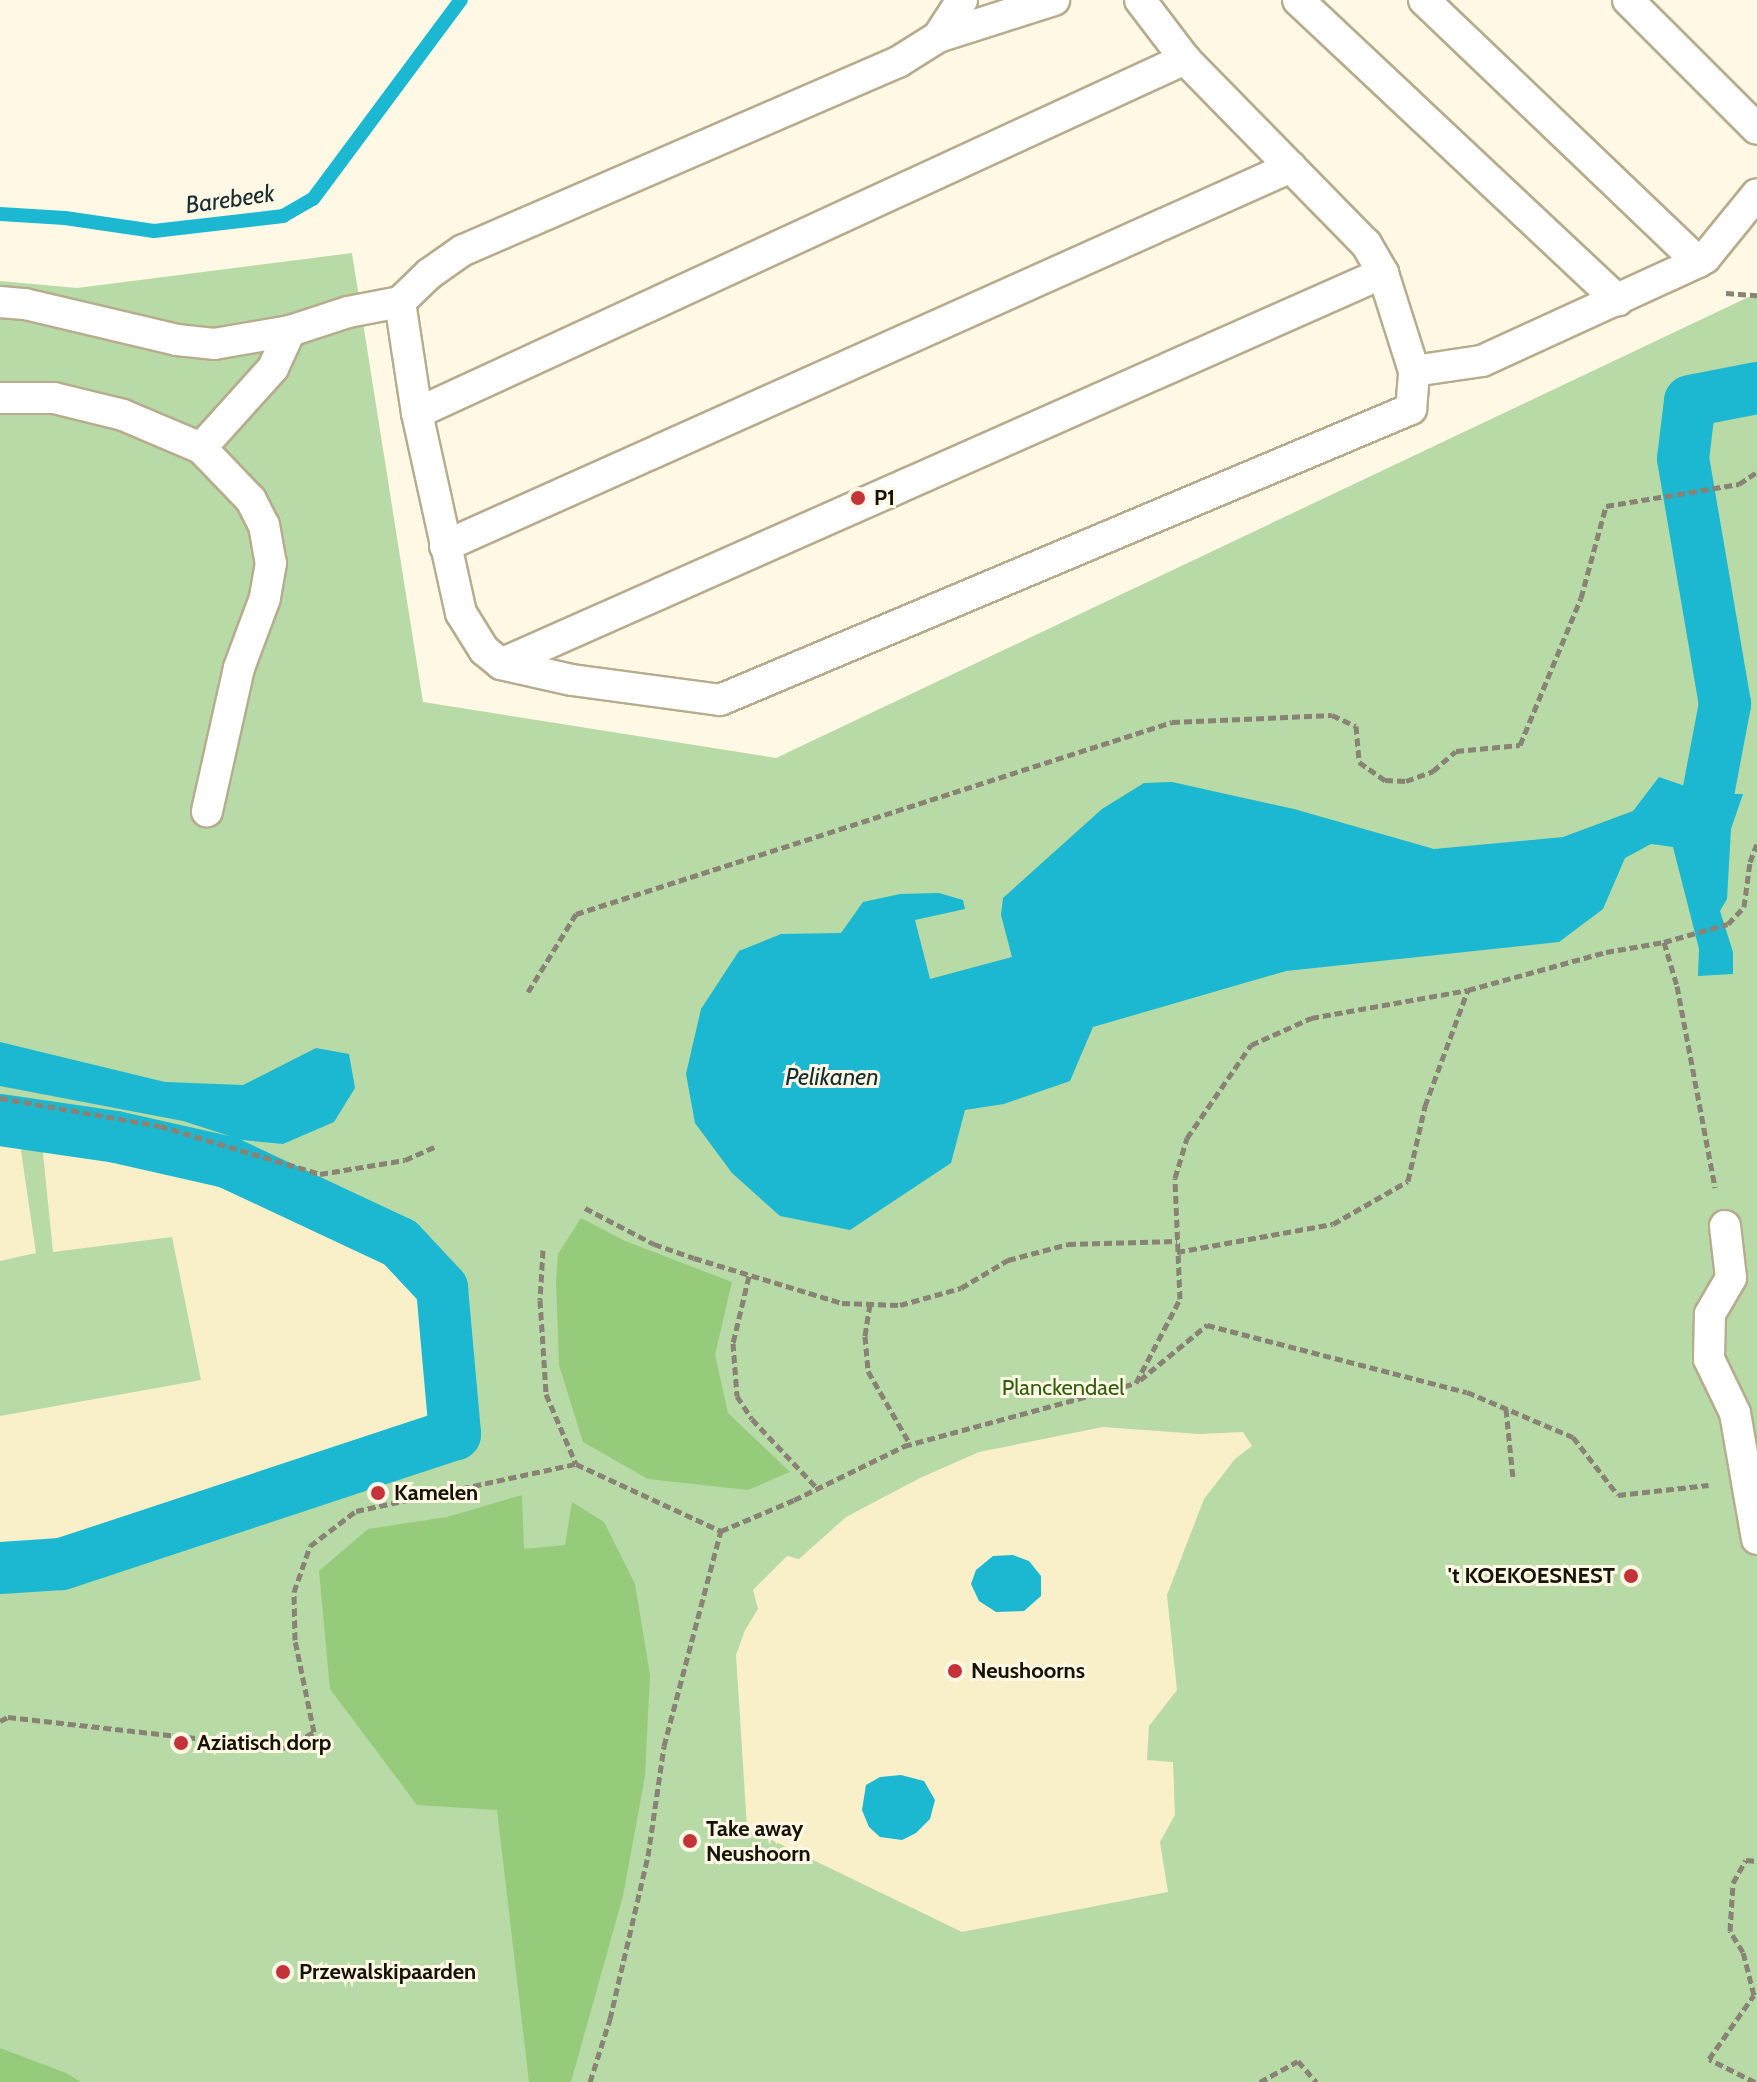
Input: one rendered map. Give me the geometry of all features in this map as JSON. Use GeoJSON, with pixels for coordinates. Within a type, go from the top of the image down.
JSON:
{"type":"FeatureCollection","features":[{"type":"Feature","properties":{"kind":"lane"},"geometry":{"type":"LineString","coordinates":[[938,37],[962,0]]}},
{"type":"Feature","properties":{"kind":"lane"},"geometry":{"type":"LineString","coordinates":[[0,302],[25,304],[177,340],[214,344],[290,331],[348,312],[400,302],[429,274],[463,250],[898,62],[938,37],[1054,0]]}},
{"type":"Feature","properties":{"kind":"lane"},"geometry":{"type":"LineString","coordinates":[[400,302],[417,413],[461,613],[484,650],[501,664],[572,680],[720,700],[1411,409],[1414,371],[1383,273],[1366,244],[1185,59],[1140,0]]}},
{"type":"Feature","properties":{"kind":"lane"},"geometry":{"type":"LineString","coordinates":[[1298,0],[1618,301]]}},
{"type":"Feature","properties":{"kind":"lane"},"geometry":{"type":"LineString","coordinates":[[1424,0],[1698,262]]}},
{"type":"Feature","properties":{"kind":"lane"},"geometry":{"type":"LineString","coordinates":[[1628,0],[1757,129]]}},
{"type":"Feature","properties":{"kind":"lane"},"geometry":{"type":"LineString","coordinates":[[417,413],[1185,59]]}},
{"type":"Feature","properties":{"kind":"lane"},"geometry":{"type":"LineString","coordinates":[[445,546],[1291,167]]}},
{"type":"Feature","properties":{"kind":"lane"},"geometry":{"type":"LineString","coordinates":[[1414,371],[1482,361],[1698,262],[1705,258],[1757,194]]}},
{"type":"Feature","properties":{"kind":"lane"},"geometry":{"type":"LineString","coordinates":[[501,664],[1383,273]]}},
{"type":"Feature","properties":{"kind":"lane"},"geometry":{"type":"LineString","coordinates":[[201,448],[273,368],[290,331]]}},
{"type":"Feature","properties":{"kind":"lane"},"geometry":{"type":"LineString","coordinates":[[0,398],[54,398],[123,415],[201,448],[251,500],[264,525],[271,563],[265,598],[239,668],[207,811]]}},
{"type":"Feature","properties":{"kind":"lane"},"geometry":{"type":"LineString","coordinates":[[1725,1226],[1731,1278],[1710,1314],[1709,1359],[1735,1413],[1757,1539]]}},
{"type":"Feature","properties":{"kind":"path"},"geometry":{"type":"LineString","coordinates":[[528,992],[576,914],[1172,722],[1332,715],[1356,726],[1359,762],[1385,780],[1406,781],[1433,771],[1456,751],[1520,745],[1581,598],[1606,506],[1739,484],[1757,472]]}},
{"type":"Feature","properties":{"kind":"path"},"geometry":{"type":"LineString","coordinates":[[1136,1383],[1180,1299],[1175,1178],[1187,1138],[1251,1045],[1311,1018],[1468,990],[1606,952],[1682,938],[1728,924],[1744,907],[1750,862],[1757,844]]}},
{"type":"Feature","properties":{"kind":"path"},"geometry":{"type":"LineString","coordinates":[[1664,942],[1677,986],[1709,1168],[1725,1226]]}},
{"type":"Feature","properties":{"kind":"path"},"geometry":{"type":"LineString","coordinates":[[1177,1252],[1333,1224],[1408,1181],[1425,1106],[1468,990]]}},
{"type":"Feature","properties":{"kind":"path"},"geometry":{"type":"LineString","coordinates":[[0,1098],[160,1126],[320,1174],[405,1160],[434,1147]]}},
{"type":"Feature","properties":{"kind":"path"},"geometry":{"type":"LineString","coordinates":[[585,1208],[654,1244],[842,1303],[900,1305],[961,1288],[1008,1260],[1068,1244],[1177,1241]]}},
{"type":"Feature","properties":{"kind":"path"},"geometry":{"type":"LineString","coordinates":[[543,1250],[540,1300],[546,1394],[576,1464]]}},
{"type":"Feature","properties":{"kind":"path"},"geometry":{"type":"LineString","coordinates":[[749,1276],[733,1343],[737,1396],[752,1419],[817,1488]]}},
{"type":"Feature","properties":{"kind":"path"},"geometry":{"type":"LineString","coordinates":[[870,1304],[865,1336],[868,1371],[910,1444]]}},
{"type":"Feature","properties":{"kind":"path"},"geometry":{"type":"LineString","coordinates":[[0,1721],[8,1717],[285,1748],[314,1732],[295,1628],[294,1592],[310,1546],[356,1511],[576,1464],[721,1531],[910,1444],[1136,1383],[1207,1325],[1467,1392],[1573,1437],[1618,1495],[1747,1480]]}},
{"type":"Feature","properties":{"kind":"path"},"geometry":{"type":"LineString","coordinates":[[1506,1409],[1513,1478]]}},
{"type":"Feature","properties":{"kind":"path"},"geometry":{"type":"LineString","coordinates":[[590,2082],[610,2019],[648,1856],[664,1746],[721,1531]]}},
{"type":"Feature","properties":{"kind":"path"},"geometry":{"type":"LineString","coordinates":[[1755,2082],[1709,2059],[1754,1995],[1743,1952],[1730,1931],[1733,1883],[1746,1860],[1757,1861]]}},
{"type":"Feature","properties":{"kind":"path"},"geometry":{"type":"LineString","coordinates":[[1260,2082],[1298,2061],[1316,2082]]}},
{"type":"Feature","properties":{"kind":"green space","name":"Planckendael"},"geometry":{"type":"Polygon","coordinates":[[[352,253],[423,702],[776,758],[1757,293],[1757,2082],[0,2082],[0,281],[77,288],[352,253]]]}},
{"type":"Feature","properties":{"kind":"green space"},"geometry":{"type":"Polygon","coordinates":[[[581,1218],[625,1241],[732,1282],[715,1355],[728,1413],[790,1472],[748,1490],[648,1479],[583,1442],[559,1365],[556,1281],[558,1254],[581,1218]]]}},
{"type":"Feature","properties":{"kind":"green space"},"geometry":{"type":"Polygon","coordinates":[[[522,1495],[524,1549],[565,1545],[572,1502],[604,1522],[635,1584],[650,1675],[645,1776],[623,1896],[571,2082],[529,2082],[497,1810],[417,1805],[330,1689],[319,1571],[368,1529],[447,1517],[522,1495]]]}},
{"type":"Feature","properties":{"kind":"green space"},"geometry":{"type":"Polygon","coordinates":[[[0,2048],[66,2073],[81,2082],[0,2082],[0,2048]]]}},
{"type":"Feature","properties":{"kind":"sand"},"geometry":{"type":"Polygon","coordinates":[[[0,1142],[20,1144],[36,1253],[0,1261],[0,1142]]]}},
{"type":"Feature","properties":{"kind":"sand","name":"Kamelen"},"geometry":{"type":"Polygon","coordinates":[[[42,1144],[211,1177],[391,1256],[424,1293],[434,1425],[224,1499],[30,1559],[0,1560],[0,1416],[201,1380],[172,1237],[53,1252],[42,1144]]]}},
{"type":"Feature","properties":{"kind":"sand","name":"Neushoorns"},"geometry":{"type":"Polygon","coordinates":[[[1103,1427],[1200,1434],[1243,1432],[1252,1446],[1235,1459],[1204,1499],[1167,1595],[1177,1690],[1149,1726],[1147,1760],[1173,1762],[1175,1815],[1160,1842],[1168,1892],[962,1932],[747,1828],[736,1655],[745,1630],[758,1609],[753,1590],[787,1556],[799,1559],[846,1517],[920,1478],[979,1452],[1103,1427]]]}},
{"type":"Feature","properties":{"kind":"water","name":"Pelikanen"},"geometry":{"type":"Polygon","coordinates":[[[1659,777],[1708,794],[1743,794],[1731,829],[1727,899],[1720,911],[1733,952],[1733,974],[1698,976],[1699,949],[1673,847],[1651,844],[1625,858],[1603,909],[1559,942],[1286,971],[1093,1027],[1070,1081],[1004,1104],[965,1110],[951,1163],[850,1230],[780,1216],[732,1173],[695,1123],[686,1074],[701,1009],[739,951],[781,934],[841,933],[863,902],[900,894],[939,893],[963,900],[965,909],[915,920],[930,979],[1012,957],[1001,915],[1003,898],[1102,809],[1144,783],[1172,782],[1294,809],[1434,849],[1563,837],[1633,811],[1659,777]]]}},
{"type":"Feature","properties":{"kind":"water"},"geometry":{"type":"Polygon","coordinates":[[[0,1042],[165,1082],[243,1085],[316,1048],[349,1054],[355,1088],[334,1122],[283,1144],[242,1140],[183,1121],[0,1086],[0,1042]]]}},
{"type":"Feature","properties":{"kind":"water"},"geometry":{"type":"Polygon","coordinates":[[[1013,1555],[1029,1561],[1041,1576],[1041,1596],[1024,1611],[996,1612],[979,1601],[971,1584],[976,1570],[993,1556],[1013,1555]]]}},
{"type":"Feature","properties":{"kind":"water"},"geometry":{"type":"Polygon","coordinates":[[[901,1775],[924,1781],[935,1800],[930,1819],[916,1833],[902,1840],[880,1837],[869,1827],[862,1810],[866,1785],[880,1777],[901,1775]]]}},
{"type":"Feature","properties":{"kind":"waterway","name":"Barebeek"},"geometry":{"type":"LineString","coordinates":[[0,214],[65,218],[154,231],[283,216],[313,199],[461,0]]}},
{"type":"Feature","properties":{"kind":"waterway"},"geometry":{"type":"LineString","coordinates":[[1708,794],[1725,704],[1683,459],[1690,401],[1757,388]]}},
{"type":"Feature","properties":{"kind":"waterway"},"geometry":{"type":"LineString","coordinates":[[0,1120],[116,1137],[227,1162],[400,1243],[442,1288],[455,1434],[61,1564],[0,1568]]}},
{"type":"Feature","properties":{"kind":"place","name":"P1"},"geometry":{"type":"Point","coordinates":[858,498]}},
{"type":"Feature","properties":{"kind":"place","name":"Kamelen"},"geometry":{"type":"Point","coordinates":[378,1493]}},
{"type":"Feature","properties":{"kind":"place","name":"'t KOEKOESNEST"},"geometry":{"type":"Point","coordinates":[1631,1576]}},
{"type":"Feature","properties":{"kind":"place","name":"Neushoorns"},"geometry":{"type":"Point","coordinates":[955,1671]}},
{"type":"Feature","properties":{"kind":"place","name":"Aziatisch dorp"},"geometry":{"type":"Point","coordinates":[181,1743]}},
{"type":"Feature","properties":{"kind":"place","name":"Take away Neushoorn"},"geometry":{"type":"Point","coordinates":[690,1841]}},
{"type":"Feature","properties":{"kind":"place","name":"Przewalskipaarden"},"geometry":{"type":"Point","coordinates":[283,1972]}}]}
